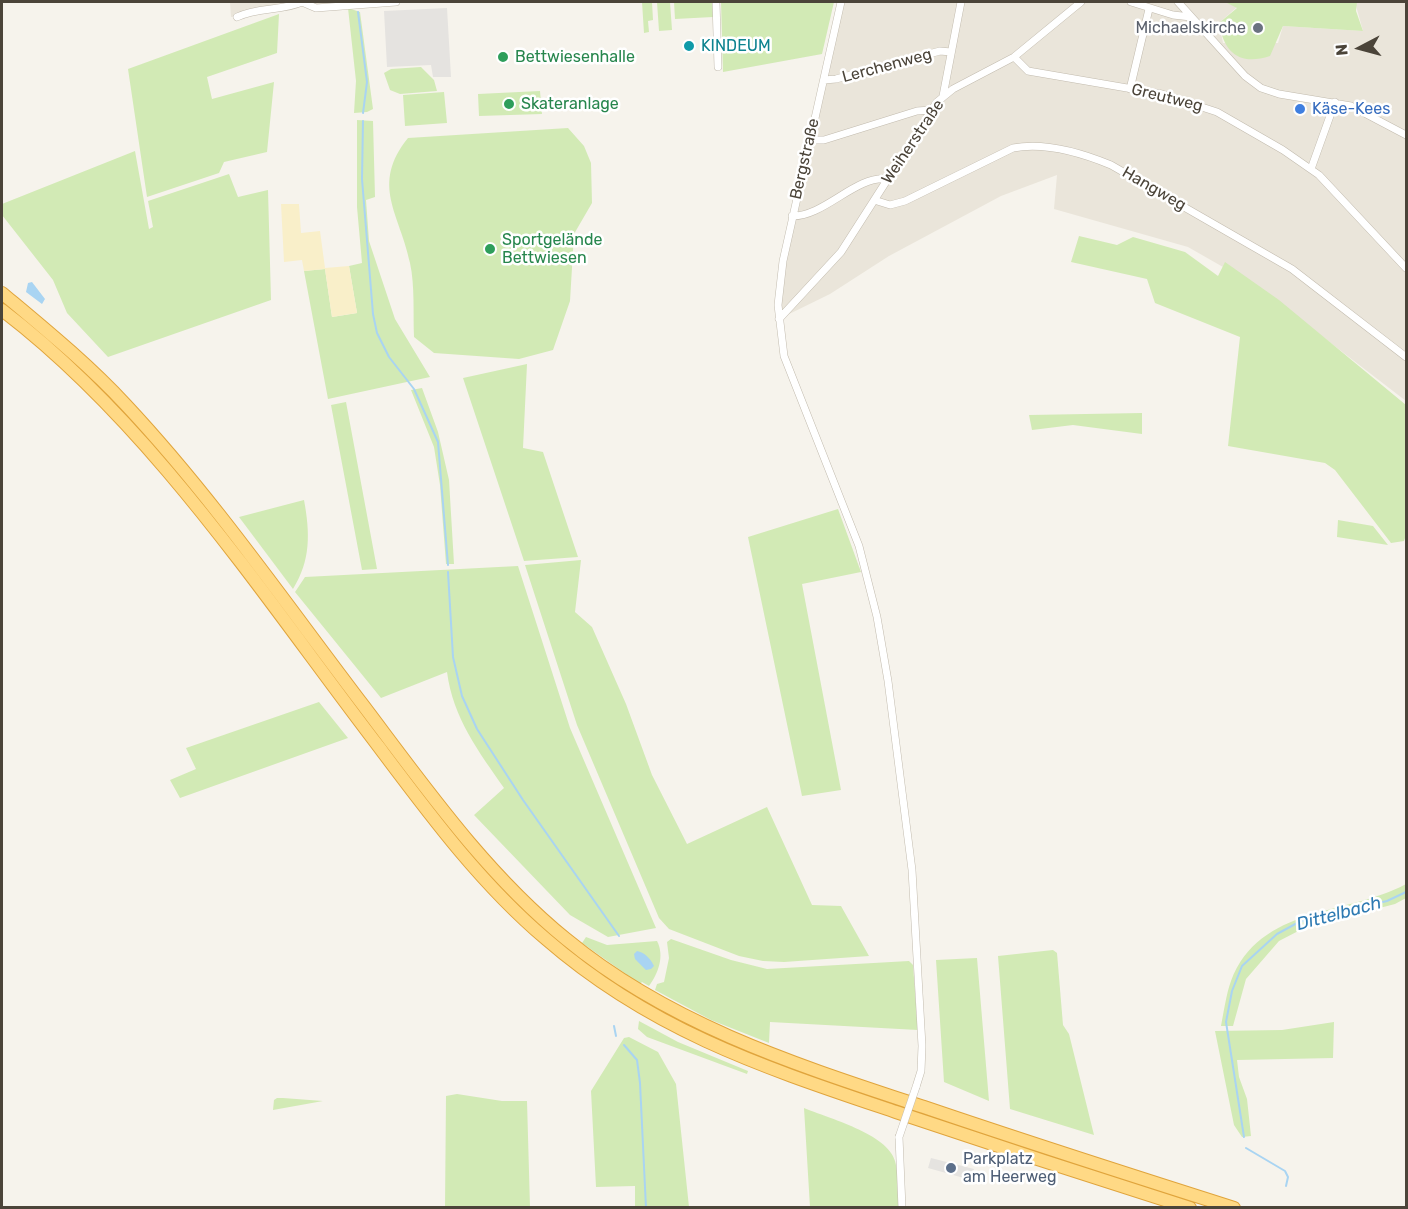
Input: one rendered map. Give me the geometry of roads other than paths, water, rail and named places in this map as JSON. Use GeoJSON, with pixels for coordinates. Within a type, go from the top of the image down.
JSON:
{"type":"FeatureCollection","features":[{"type":"Feature","properties":{"kind":"highway"},"geometry":{"type":"LineString","coordinates":[[2,293],[96,375],[170,455],[420,781],[496,873],[566,939],[638,991],[711,1030],[812,1069],[1008,1136],[1234,1208]]}},
{"type":"Feature","properties":{"kind":"highway"},"geometry":{"type":"LineString","coordinates":[[2,310],[91,388],[164,468],[427,811],[483,877],[544,938],[628,1001],[652,1016],[723,1049],[809,1082],[1190,1208]]}},
{"type":"Feature","properties":{"kind":"street"},"geometry":{"type":"LineString","coordinates":[[237,16],[254,11],[292,6],[302,2],[310,8],[396,2]]}},
{"type":"Feature","properties":{"kind":"street"},"geometry":{"type":"LineString","coordinates":[[716,2],[718,67]]}},
{"type":"Feature","properties":{"kind":"street","name":"Bergstraße"},"geometry":{"type":"LineString","coordinates":[[841,2],[792,216],[779,285],[779,319],[784,356],[794,387],[859,546],[877,617],[888,681],[912,870],[922,1046],[921,1071],[899,1137],[902,1208]]}},
{"type":"Feature","properties":{"kind":"street"},"geometry":{"type":"LineString","coordinates":[[944,96],[961,2]]}},
{"type":"Feature","properties":{"kind":"street","name":"Weiherstraße"},"geometry":{"type":"LineString","coordinates":[[779,319],[841,252],[931,110],[944,96],[1014,57],[1081,2]]}},
{"type":"Feature","properties":{"kind":"street"},"geometry":{"type":"LineString","coordinates":[[1131,2],[1149,9],[1191,17]]}},
{"type":"Feature","properties":{"kind":"street"},"geometry":{"type":"LineString","coordinates":[[1178,2],[1253,82],[1279,94],[1335,102],[1358,108],[1407,135]]}},
{"type":"Feature","properties":{"kind":"street"},"geometry":{"type":"LineString","coordinates":[[1130,88],[1149,9]]}},
{"type":"Feature","properties":{"kind":"street","name":"Lerchenweg"},"geometry":{"type":"LineString","coordinates":[[824,80],[836,79],[940,51],[951,52]]}},
{"type":"Feature","properties":{"kind":"street","name":"Greutweg"},"geometry":{"type":"LineString","coordinates":[[1014,57],[1028,71],[1182,98],[1205,107],[1254,133],[1311,169],[1407,268]]}},
{"type":"Feature","properties":{"kind":"street"},"geometry":{"type":"LineString","coordinates":[[1311,169],[1335,102]]}},
{"type":"Feature","properties":{"kind":"street"},"geometry":{"type":"LineString","coordinates":[[809,140],[824,140],[917,111],[931,110]]}},
{"type":"Feature","properties":{"kind":"street","name":"Hangweg"},"geometry":{"type":"LineString","coordinates":[[874,200],[890,205],[904,201],[1013,148],[1031,147],[1087,155],[1111,165],[1293,269],[1407,357]]}},
{"type":"Feature","properties":{"kind":"street"},"geometry":{"type":"LineString","coordinates":[[792,216],[810,212],[874,179],[887,179]]}},
{"type":"Feature","properties":{"kind":"water"},"geometry":{"type":"Polygon","coordinates":[[[32,282],[45,299],[42,304],[26,292],[28,283],[32,282]]]}},
{"type":"Feature","properties":{"kind":"water"},"geometry":{"type":"Polygon","coordinates":[[[637,951],[645,954],[651,961],[654,966],[651,969],[646,970],[635,959],[634,954],[637,951]]]}},
{"type":"Feature","properties":{"kind":"waterway"},"geometry":{"type":"LineString","coordinates":[[358,12],[367,82],[363,113]]}},
{"type":"Feature","properties":{"kind":"waterway"},"geometry":{"type":"LineString","coordinates":[[363,121],[362,179],[373,314],[377,333],[389,357],[414,389],[438,442],[448,565]]}},
{"type":"Feature","properties":{"kind":"waterway"},"geometry":{"type":"LineString","coordinates":[[448,572],[453,657],[462,696],[477,729],[523,800],[619,936]]}},
{"type":"Feature","properties":{"kind":"waterway","name":"Dittelbach"},"geometry":{"type":"LineString","coordinates":[[1244,1137],[1226,1022],[1232,991],[1242,966],[1277,934],[1299,922],[1387,901],[1406,892]]}},
{"type":"Feature","properties":{"kind":"waterway"},"geometry":{"type":"LineString","coordinates":[[614,1026],[616,1036]]}},
{"type":"Feature","properties":{"kind":"waterway"},"geometry":{"type":"LineString","coordinates":[[624,1045],[637,1060],[646,1208]]}},
{"type":"Feature","properties":{"kind":"waterway","name":"Dittelbach"},"geometry":{"type":"LineString","coordinates":[[1246,1148],[1285,1171],[1288,1177],[1286,1186]]}},
{"type":"Feature","properties":{"kind":"place","name":"Michaelskirche"},"geometry":{"type":"Point","coordinates":[1258,28]}},
{"type":"Feature","properties":{"kind":"place","name":"KINDEUM"},"geometry":{"type":"Point","coordinates":[689,46]}},
{"type":"Feature","properties":{"kind":"place","name":"Bettwiesenhalle"},"geometry":{"type":"Point","coordinates":[503,57]}},
{"type":"Feature","properties":{"kind":"place","name":"Skateranlage"},"geometry":{"type":"Point","coordinates":[509,104]}},
{"type":"Feature","properties":{"kind":"place","name":"Käse-Kees"},"geometry":{"type":"Point","coordinates":[1300,109]}},
{"type":"Feature","properties":{"kind":"place","name":"Sportgelände Bettwiesen"},"geometry":{"type":"Point","coordinates":[490,249]}},
{"type":"Feature","properties":{"kind":"place","name":"Parkplatz am Heerweg"},"geometry":{"type":"Point","coordinates":[951,1168]}}]}
